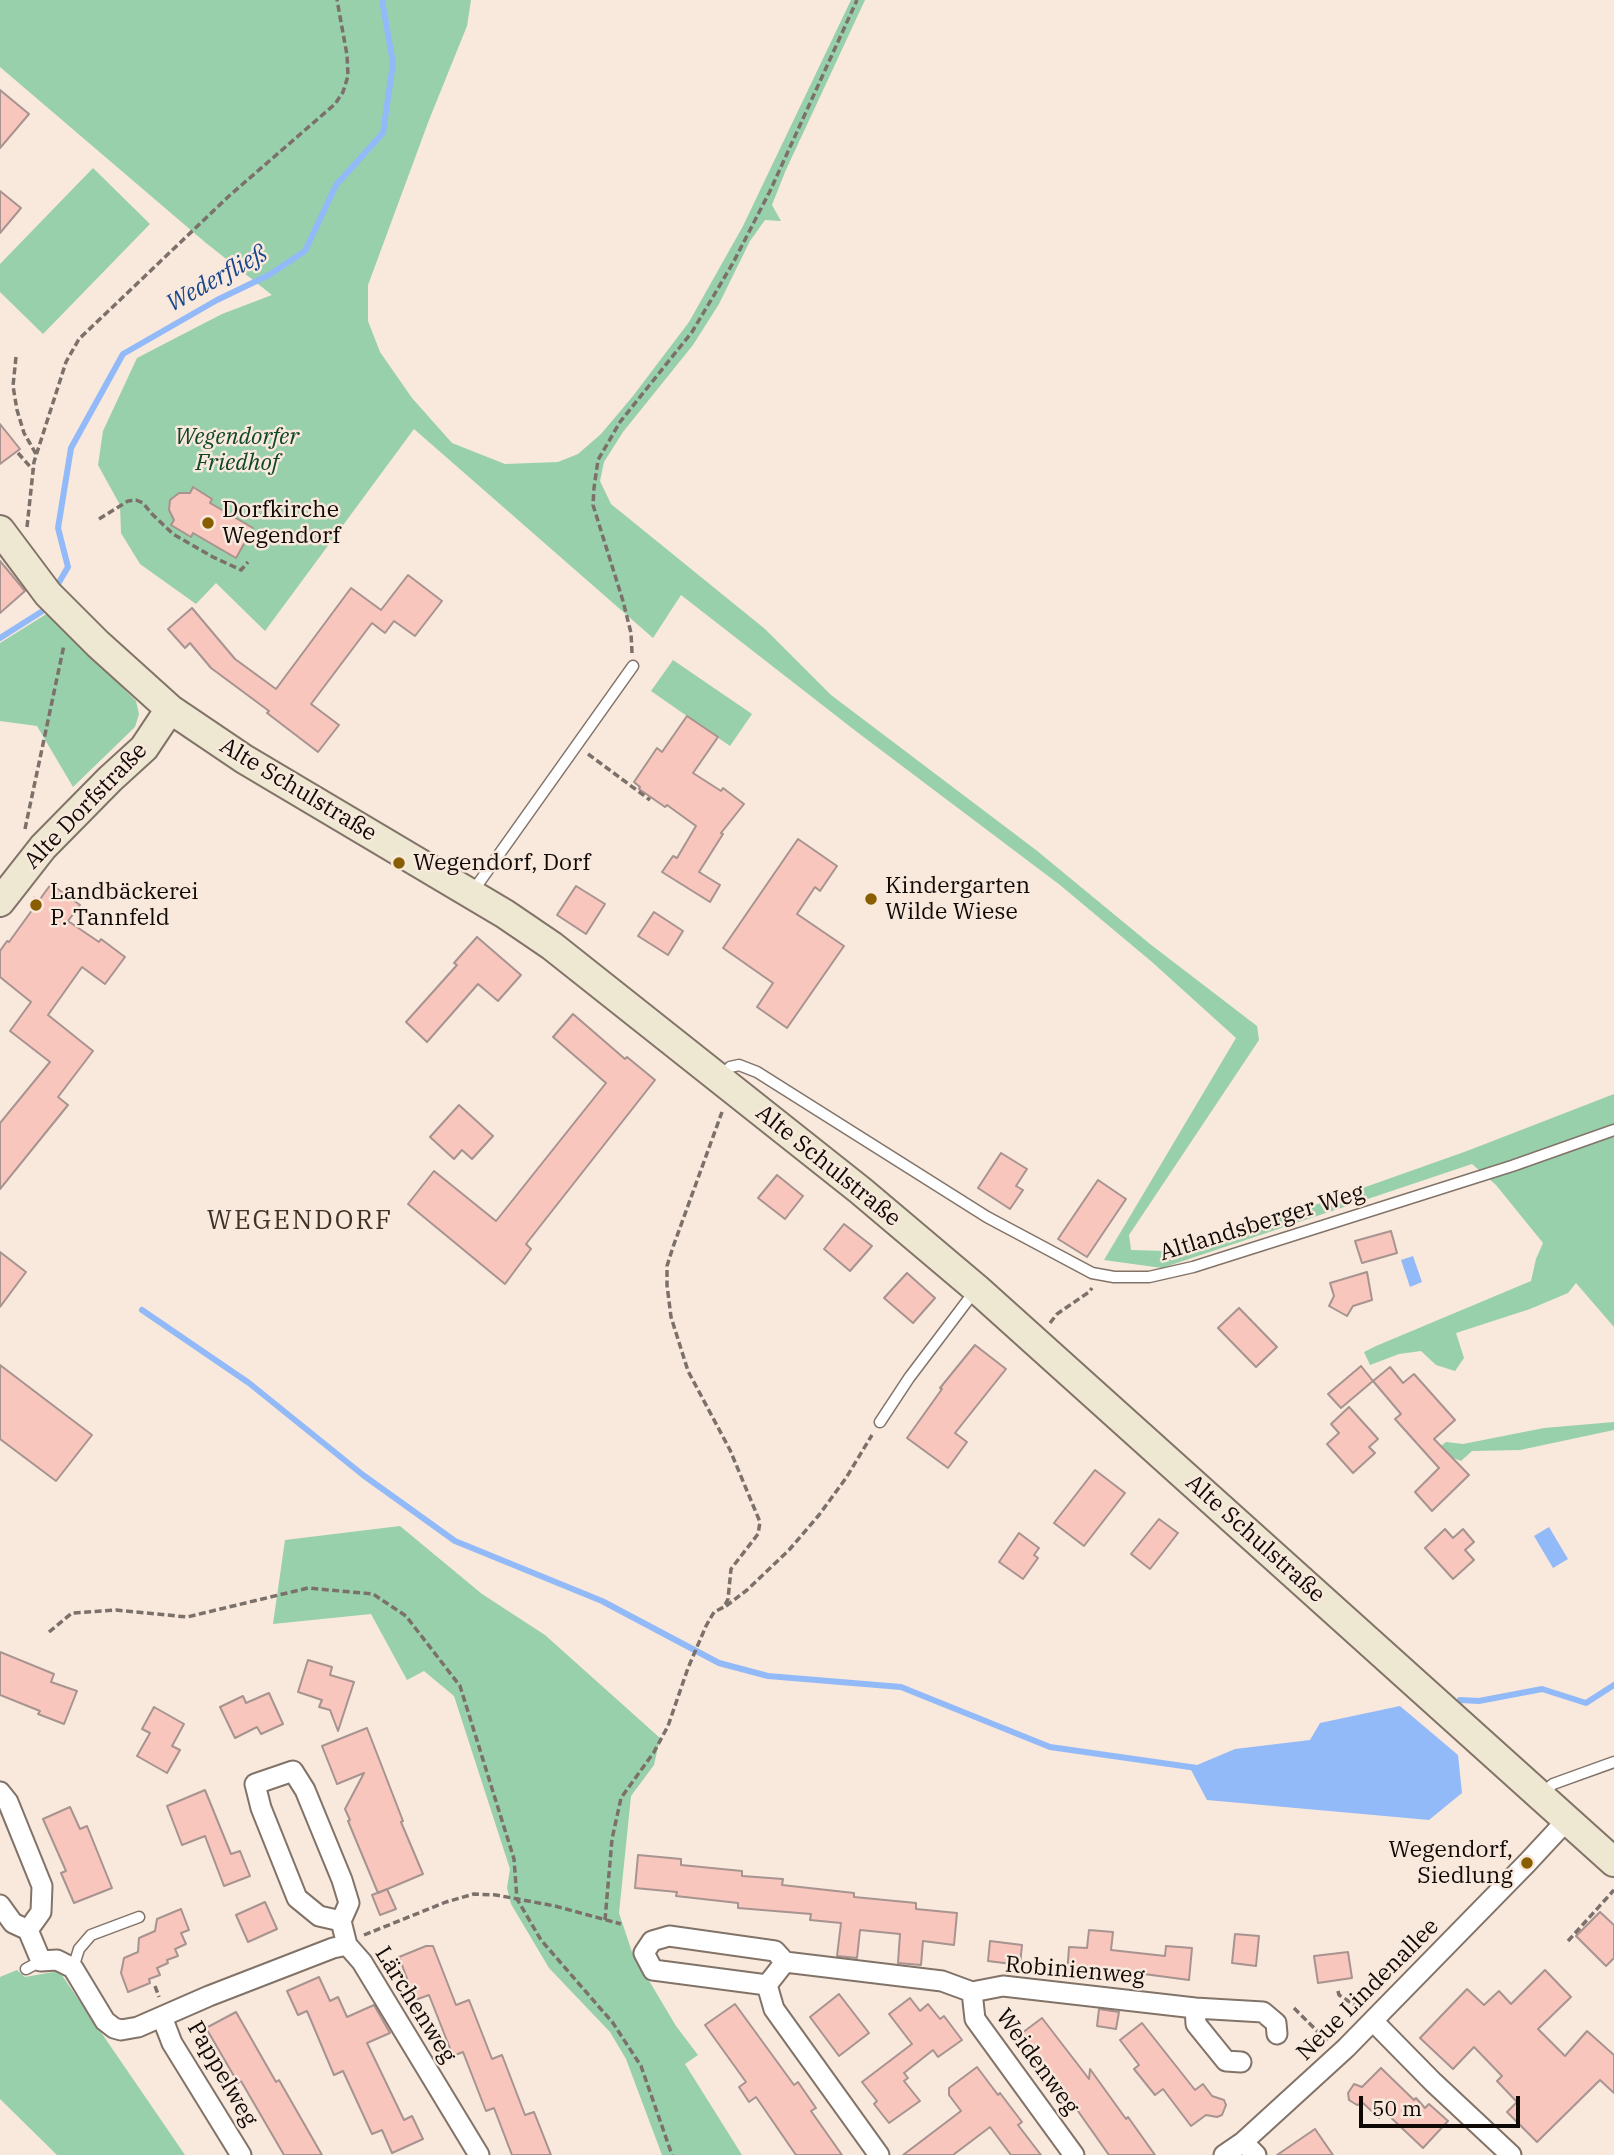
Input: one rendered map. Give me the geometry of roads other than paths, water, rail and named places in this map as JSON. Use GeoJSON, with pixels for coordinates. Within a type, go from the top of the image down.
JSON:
{"type":"FeatureCollection","features":[{"type":"Feature","properties":{"kind":"street","name":"Alte Schulstraße"},"geometry":{"type":"LineString","coordinates":[[8,541],[60,606],[170,709],[244,759],[471,894],[563,954],[852,1184],[977,1289],[1614,1862]]}},
{"type":"Feature","properties":{"kind":"street","name":"Alte Dorfstraße"},"geometry":{"type":"LineString","coordinates":[[0,902],[31,861],[92,797],[144,748],[170,709]]}},
{"type":"Feature","properties":{"kind":"street"},"geometry":{"type":"LineString","coordinates":[[341,1922],[319,1916],[297,1898],[261,1808],[255,1784],[293,1771],[305,1790],[349,1903],[341,1922],[347,1945]]}},
{"type":"Feature","properties":{"kind":"street"},"geometry":{"type":"LineString","coordinates":[[0,1792],[8,1802],[42,1886],[41,1912],[28,1930],[33,1965],[57,1960],[73,1968]]}},
{"type":"Feature","properties":{"kind":"street","name":"Neue Lindenallee"},"geometry":{"type":"LineString","coordinates":[[1224,2155],[1250,2148],[1567,1820]]}},
{"type":"Feature","properties":{"kind":"street"},"geometry":{"type":"LineString","coordinates":[[0,1905],[13,1923],[28,1930]]}},
{"type":"Feature","properties":{"kind":"street","name":"Robinienweg"},"geometry":{"type":"LineString","coordinates":[[767,1985],[653,1970],[643,1953],[652,1941],[669,1936],[775,1951],[786,1962],[942,1981],[972,1992],[1003,1986],[1195,2008],[1263,2012],[1276,2023],[1277,2034]]}},
{"type":"Feature","properties":{"kind":"street","name":"Lärchenweg"},"geometry":{"type":"LineString","coordinates":[[73,1968],[105,2021],[121,2030],[138,2027],[209,1996],[347,1945],[362,1962],[479,2155]]}},
{"type":"Feature","properties":{"kind":"street"},"geometry":{"type":"LineString","coordinates":[[786,1962],[767,1985],[774,2009],[879,2155]]}},
{"type":"Feature","properties":{"kind":"street","name":"Weidenweg"},"geometry":{"type":"LineString","coordinates":[[972,1992],[975,2019],[1074,2155]]}},
{"type":"Feature","properties":{"kind":"street"},"geometry":{"type":"LineString","coordinates":[[1195,2008],[1196,2024],[1226,2061],[1241,2062]]}},
{"type":"Feature","properties":{"kind":"street","name":"Pappelweg"},"geometry":{"type":"LineString","coordinates":[[162,2017],[172,2043],[241,2155]]}},
{"type":"Feature","properties":{"kind":"street"},"geometry":{"type":"LineString","coordinates":[[1373,2021],[1511,2155]]}},
{"type":"Feature","properties":{"kind":"lane"},"geometry":{"type":"LineString","coordinates":[[471,894],[633,666]]}},
{"type":"Feature","properties":{"kind":"lane","name":"Altlandsberger Weg"},"geometry":{"type":"LineString","coordinates":[[720,1078],[730,1067],[739,1065],[757,1072],[987,1217],[1092,1273],[1127,1278],[1149,1277],[1193,1267],[1512,1166],[1614,1130]]}},
{"type":"Feature","properties":{"kind":"lane"},"geometry":{"type":"LineString","coordinates":[[880,1422],[916,1368],[977,1289]]}},
{"type":"Feature","properties":{"kind":"lane"},"geometry":{"type":"LineString","coordinates":[[1540,1796],[1553,1784],[1614,1762]]}},
{"type":"Feature","properties":{"kind":"lane"},"geometry":{"type":"LineString","coordinates":[[73,1968],[79,1949],[91,1935],[139,1917]]}},
{"type":"Feature","properties":{"kind":"water"},"geometry":{"type":"Polygon","coordinates":[[[1413,1256],[1422,1282],[1410,1287],[1401,1260],[1413,1256]]]}},
{"type":"Feature","properties":{"kind":"water"},"geometry":{"type":"Polygon","coordinates":[[[1549,1527],[1568,1559],[1553,1568],[1534,1536],[1549,1527]]]}},
{"type":"Feature","properties":{"kind":"water"},"geometry":{"type":"Polygon","coordinates":[[[1400,1706],[1458,1755],[1462,1793],[1429,1820],[1207,1800],[1190,1768],[1235,1749],[1310,1740],[1320,1723],[1400,1706]]]}},
{"type":"Feature","properties":{"kind":"waterway","name":"Wederfließ"},"geometry":{"type":"LineString","coordinates":[[58,584],[68,567],[58,528],[71,448],[123,354],[217,300],[269,275],[305,251],[336,185],[383,133],[393,63],[382,0]]}},
{"type":"Feature","properties":{"kind":"waterway","name":"Wederfließ"},"geometry":{"type":"LineString","coordinates":[[0,638],[41,612]]}},
{"type":"Feature","properties":{"kind":"waterway"},"geometry":{"type":"LineString","coordinates":[[142,1310],[249,1383],[363,1475],[455,1541],[602,1601],[719,1663],[768,1676],[901,1687],[1050,1747],[1197,1768]]}},
{"type":"Feature","properties":{"kind":"waterway"},"geometry":{"type":"LineString","coordinates":[[1460,1700],[1479,1701],[1542,1689],[1586,1703],[1614,1685]]}},
{"type":"Feature","properties":{"kind":"place","name":"Dorfkirche Wegendorf"},"geometry":{"type":"Point","coordinates":[208,523]}},
{"type":"Feature","properties":{"kind":"place","name":"Wegendorf, Dorf"},"geometry":{"type":"Point","coordinates":[399,863]}},
{"type":"Feature","properties":{"kind":"place","name":"Kindergarten Wilde Wiese"},"geometry":{"type":"Point","coordinates":[871,899]}},
{"type":"Feature","properties":{"kind":"place","name":"Landbäckerei P. Tannfeld"},"geometry":{"type":"Point","coordinates":[36,905]}},
{"type":"Feature","properties":{"kind":"place","name":"Wegendorf, Siedlung"},"geometry":{"type":"Point","coordinates":[1527,1863]}},
{"type":"Feature","properties":{"kind":"district","name":"WEGENDORF"},"geometry":{"type":"Point","coordinates":[300,1221]}},
{"type":"Feature","properties":{"kind":"park label","name":"Wegendorfer Friedhof"},"geometry":{"type":"Point","coordinates":[237,450]}}]}
